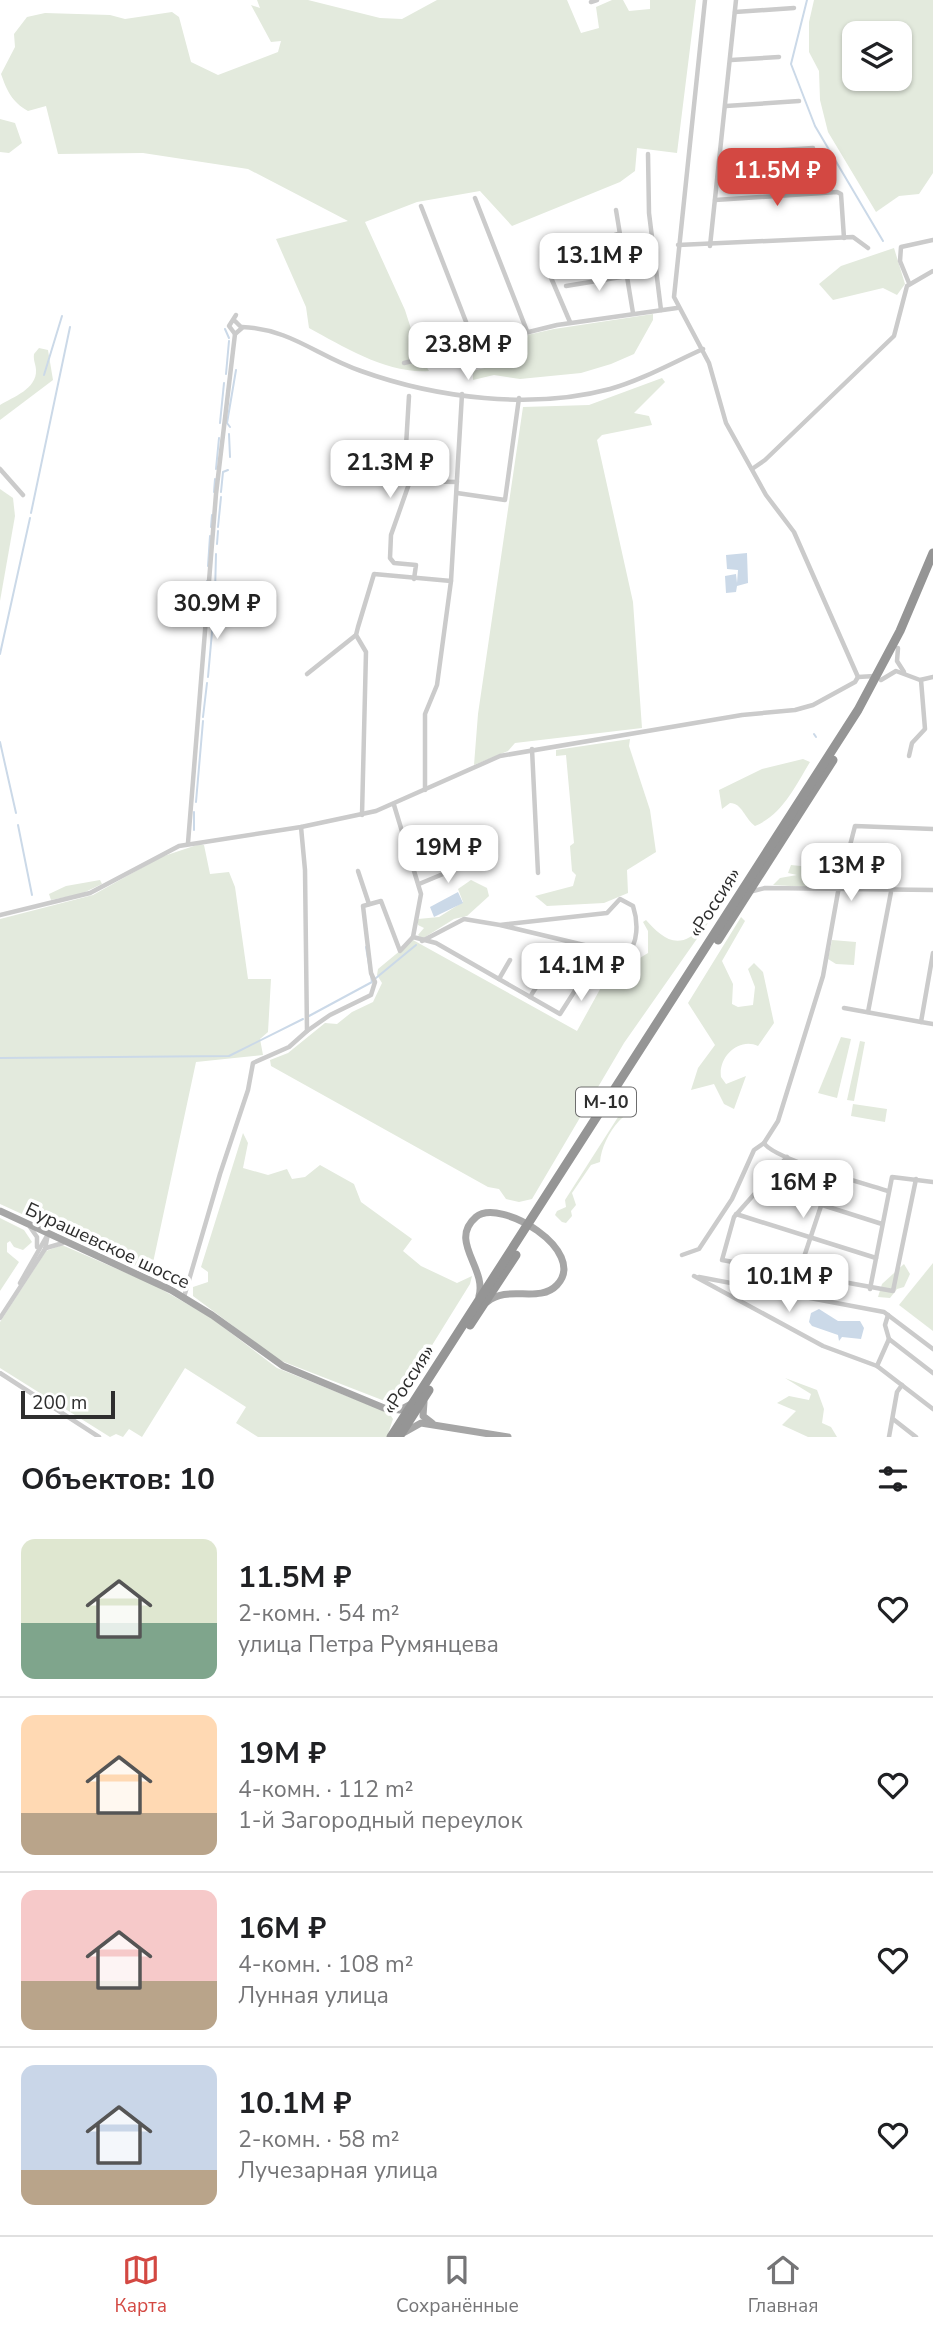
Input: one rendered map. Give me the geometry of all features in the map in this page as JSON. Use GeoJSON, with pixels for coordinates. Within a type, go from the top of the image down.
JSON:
{"type":"FeatureCollection","features":[{"type":"Feature","properties":{"kind":"highway","name":"«Россия»"},"geometry":{"type":"LineString","coordinates":[[391,1437],[764,869],[898,648],[929,571],[933,553]]}},
{"type":"Feature","properties":{"kind":"highway","name":"«Россия»"},"geometry":{"type":"LineString","coordinates":[[400,1437],[478,1308],[851,720],[900,631],[929,571]]}},
{"type":"Feature","properties":{"kind":"highway"},"geometry":{"type":"LineString","coordinates":[[851,720],[866,691],[878,678],[929,571]]}},
{"type":"Feature","properties":{"kind":"main road","name":"Бурашевское шоссе"},"geometry":{"type":"LineString","coordinates":[[0,1211],[184,1297],[276,1363],[384,1408]]}},
{"type":"Feature","properties":{"kind":"main road"},"geometry":{"type":"LineString","coordinates":[[488,1211],[515,1219],[559,1249],[564,1261],[562,1278],[556,1286],[539,1294],[500,1294],[478,1308],[482,1283],[466,1247],[466,1232],[475,1218],[488,1211]]}},
{"type":"Feature","properties":{"kind":"main road"},"geometry":{"type":"LineString","coordinates":[[428,1391],[422,1414],[428,1421],[440,1426]]}},
{"type":"Feature","properties":{"kind":"main road"},"geometry":{"type":"LineString","coordinates":[[384,1408],[402,1410],[416,1399]]}},
{"type":"Feature","properties":{"kind":"main road"},"geometry":{"type":"LineString","coordinates":[[384,1408],[396,1420],[391,1437]]}},
{"type":"Feature","properties":{"kind":"main road"},"geometry":{"type":"LineString","coordinates":[[400,1437],[416,1423],[508,1437]]}},
{"type":"Feature","properties":{"kind":"street"},"geometry":{"type":"LineString","coordinates":[[705,0],[674,297],[677,308],[703,349],[726,423],[766,495],[794,532],[866,691]]}},
{"type":"Feature","properties":{"kind":"street"},"geometry":{"type":"LineString","coordinates":[[710,246],[736,0]]}},
{"type":"Feature","properties":{"kind":"street"},"geometry":{"type":"LineString","coordinates":[[735,12],[794,8]]}},
{"type":"Feature","properties":{"kind":"street"},"geometry":{"type":"LineString","coordinates":[[731,60],[779,57]]}},
{"type":"Feature","properties":{"kind":"street"},"geometry":{"type":"LineString","coordinates":[[726,106],[799,101]]}},
{"type":"Feature","properties":{"kind":"street"},"geometry":{"type":"LineString","coordinates":[[720,154],[813,148]]}},
{"type":"Feature","properties":{"kind":"street"},"geometry":{"type":"LineString","coordinates":[[648,154],[649,213],[661,310]]}},
{"type":"Feature","properties":{"kind":"street"},"geometry":{"type":"LineString","coordinates":[[715,200],[836,191],[841,194],[844,238]]}},
{"type":"Feature","properties":{"kind":"street"},"geometry":{"type":"LineString","coordinates":[[475,198],[527,331]]}},
{"type":"Feature","properties":{"kind":"street"},"geometry":{"type":"LineString","coordinates":[[421,206],[475,345]]}},
{"type":"Feature","properties":{"kind":"street"},"geometry":{"type":"LineString","coordinates":[[616,210],[633,313]]}},
{"type":"Feature","properties":{"kind":"street"},"geometry":{"type":"LineString","coordinates":[[570,322],[544,259],[618,234]]}},
{"type":"Feature","properties":{"kind":"street"},"geometry":{"type":"LineString","coordinates":[[678,245],[710,246],[856,238],[868,248]]}},
{"type":"Feature","properties":{"kind":"street"},"geometry":{"type":"LineString","coordinates":[[752,468],[765,460],[894,337],[909,283],[900,261],[901,247],[933,240]]}},
{"type":"Feature","properties":{"kind":"street"},"geometry":{"type":"LineString","coordinates":[[909,283],[933,271]]}},
{"type":"Feature","properties":{"kind":"street"},"geometry":{"type":"LineString","coordinates":[[566,286],[627,276]]}},
{"type":"Feature","properties":{"kind":"street"},"geometry":{"type":"LineString","coordinates":[[404,363],[570,322],[677,308]]}},
{"type":"Feature","properties":{"kind":"street"},"geometry":{"type":"LineString","coordinates":[[229,326],[236,318],[242,327],[284,333],[337,361],[375,376],[462,394],[519,398],[566,397],[612,389],[703,349]]}},
{"type":"Feature","properties":{"kind":"street"},"geometry":{"type":"LineString","coordinates":[[223,323],[229,326]]}},
{"type":"Feature","properties":{"kind":"street"},"geometry":{"type":"LineString","coordinates":[[229,326],[229,331],[234,334]]}},
{"type":"Feature","properties":{"kind":"street"},"geometry":{"type":"LineString","coordinates":[[187,844],[216,494],[234,334],[242,327]]}},
{"type":"Feature","properties":{"kind":"street"},"geometry":{"type":"LineString","coordinates":[[425,790],[425,714],[439,674],[451,581],[462,394]]}},
{"type":"Feature","properties":{"kind":"street"},"geometry":{"type":"LineString","coordinates":[[409,396],[406,446],[410,481],[391,535],[390,558],[394,563],[416,565],[414,579]]}},
{"type":"Feature","properties":{"kind":"street"},"geometry":{"type":"LineString","coordinates":[[457,493],[505,500],[519,398]]}},
{"type":"Feature","properties":{"kind":"street"},"geometry":{"type":"LineString","coordinates":[[0,469],[23,495]]}},
{"type":"Feature","properties":{"kind":"street"},"geometry":{"type":"LineString","coordinates":[[410,481],[457,482]]}},
{"type":"Feature","properties":{"kind":"street"},"geometry":{"type":"LineString","coordinates":[[307,674],[356,635],[374,574],[451,581]]}},
{"type":"Feature","properties":{"kind":"street"},"geometry":{"type":"LineString","coordinates":[[356,635],[366,652],[362,815]]}},
{"type":"Feature","properties":{"kind":"street"},"geometry":{"type":"LineString","coordinates":[[898,648],[897,661],[905,673]]}},
{"type":"Feature","properties":{"kind":"street"},"geometry":{"type":"LineString","coordinates":[[859,677],[878,678],[891,672],[905,673],[921,680],[933,677]]}},
{"type":"Feature","properties":{"kind":"street"},"geometry":{"type":"LineString","coordinates":[[0,915],[90,893],[158,855],[187,844],[301,827],[362,815],[394,805],[500,756],[531,749],[645,734],[742,715],[795,710],[813,705],[855,682],[859,677]]}},
{"type":"Feature","properties":{"kind":"street"},"geometry":{"type":"LineString","coordinates":[[909,756],[912,743],[925,729],[921,680]]}},
{"type":"Feature","properties":{"kind":"street"},"geometry":{"type":"LineString","coordinates":[[531,749],[538,873]]}},
{"type":"Feature","properties":{"kind":"street"},"geometry":{"type":"LineString","coordinates":[[184,1297],[248,1090],[253,1063],[289,1047],[330,1014],[371,995],[375,982],[371,973],[362,909],[381,901],[400,951],[413,937],[421,902],[419,884],[394,805]]}},
{"type":"Feature","properties":{"kind":"street"},"geometry":{"type":"LineString","coordinates":[[682,1255],[699,1249],[732,1199],[754,1150],[764,1143],[778,1121],[822,976],[855,826],[933,829]]}},
{"type":"Feature","properties":{"kind":"street"},"geometry":{"type":"LineString","coordinates":[[301,827],[305,870],[307,1031]]}},
{"type":"Feature","properties":{"kind":"street"},"geometry":{"type":"LineString","coordinates":[[419,884],[467,864]]}},
{"type":"Feature","properties":{"kind":"street"},"geometry":{"type":"LineString","coordinates":[[764,869],[763,878],[770,888]]}},
{"type":"Feature","properties":{"kind":"street"},"geometry":{"type":"LineString","coordinates":[[358,871],[369,904]]}},
{"type":"Feature","properties":{"kind":"street"},"geometry":{"type":"LineString","coordinates":[[746,896],[757,888],[891,892],[933,890]]}},
{"type":"Feature","properties":{"kind":"street"},"geometry":{"type":"LineString","coordinates":[[868,1012],[891,892]]}},
{"type":"Feature","properties":{"kind":"street"},"geometry":{"type":"LineString","coordinates":[[422,941],[464,919],[624,955],[634,945],[636,919],[633,906],[622,899],[607,913],[500,925]]}},
{"type":"Feature","properties":{"kind":"street"},"geometry":{"type":"LineString","coordinates":[[413,937],[436,943],[560,1014],[583,978]]}},
{"type":"Feature","properties":{"kind":"street"},"geometry":{"type":"LineString","coordinates":[[920,1021],[933,953]]}},
{"type":"Feature","properties":{"kind":"street"},"geometry":{"type":"LineString","coordinates":[[499,979],[510,960]]}},
{"type":"Feature","properties":{"kind":"street"},"geometry":{"type":"LineString","coordinates":[[530,997],[545,973]]}},
{"type":"Feature","properties":{"kind":"street"},"geometry":{"type":"LineString","coordinates":[[844,1008],[933,1024]]}},
{"type":"Feature","properties":{"kind":"street"},"geometry":{"type":"LineString","coordinates":[[764,1143],[767,1149],[787,1157],[888,1191]]}},
{"type":"Feature","properties":{"kind":"street"},"geometry":{"type":"LineString","coordinates":[[787,1157],[736,1214],[720,1256],[724,1261],[887,1292],[895,1288],[916,1179]]}},
{"type":"Feature","properties":{"kind":"street"},"geometry":{"type":"LineString","coordinates":[[798,1275],[832,1173]]}},
{"type":"Feature","properties":{"kind":"street"},"geometry":{"type":"LineString","coordinates":[[870,1289],[893,1176],[933,1182]]}},
{"type":"Feature","properties":{"kind":"street"},"geometry":{"type":"LineString","coordinates":[[762,1186],[882,1224]]}},
{"type":"Feature","properties":{"kind":"street"},"geometry":{"type":"LineString","coordinates":[[736,1214],[876,1258]]}},
{"type":"Feature","properties":{"kind":"street"},"geometry":{"type":"LineString","coordinates":[[29,1225],[37,1237],[37,1251]]}},
{"type":"Feature","properties":{"kind":"street"},"geometry":{"type":"LineString","coordinates":[[0,1318],[45,1249],[48,1234]]}},
{"type":"Feature","properties":{"kind":"street"},"geometry":{"type":"LineString","coordinates":[[17,1291],[22,1274],[48,1234]]}},
{"type":"Feature","properties":{"kind":"street"},"geometry":{"type":"LineString","coordinates":[[45,1249],[57,1243],[69,1243]]}},
{"type":"Feature","properties":{"kind":"street"},"geometry":{"type":"LineString","coordinates":[[933,1349],[888,1315],[695,1276],[822,1346],[877,1366],[933,1409]]}},
{"type":"Feature","properties":{"kind":"street"},"geometry":{"type":"LineString","coordinates":[[888,1315],[885,1325],[889,1339],[933,1373]]}},
{"type":"Feature","properties":{"kind":"street"},"geometry":{"type":"LineString","coordinates":[[877,1366],[889,1339]]}},
{"type":"Feature","properties":{"kind":"street"},"geometry":{"type":"LineString","coordinates":[[0,1373],[99,1437]]}},
{"type":"Feature","properties":{"kind":"street"},"geometry":{"type":"LineString","coordinates":[[889,1437],[897,1392],[902,1385]]}},
{"type":"Feature","properties":{"kind":"street"},"geometry":{"type":"LineString","coordinates":[[893,1419],[916,1437]]}},
{"type":"Feature","properties":{"kind":"shaded area"},"geometry":{"type":"Polygon","coordinates":[[[257,0],[308,0],[380,18],[402,19],[437,0],[567,0],[581,33],[599,28],[596,7],[612,0],[623,0],[629,11],[650,9],[650,0],[696,0],[677,153],[637,148],[635,171],[620,182],[512,226],[480,191],[417,202],[365,222],[405,310],[419,354],[429,371],[413,371],[382,364],[309,328],[306,307],[276,239],[348,221],[248,169],[143,153],[58,154],[46,106],[28,111],[22,108],[11,96],[1,74],[15,47],[14,34],[27,17],[45,13],[110,15],[125,19],[172,12],[179,17],[191,62],[218,75],[278,52],[281,41],[271,42],[251,5],[260,8],[257,0]]]}},
{"type":"Feature","properties":{"kind":"shaded area"},"geometry":{"type":"Polygon","coordinates":[[[814,0],[933,0],[933,173],[919,194],[899,196],[876,212],[828,132],[820,100],[819,71],[809,52],[809,22],[814,0]]]}},
{"type":"Feature","properties":{"kind":"shaded area"},"geometry":{"type":"Polygon","coordinates":[[[0,119],[15,123],[22,143],[9,153],[0,152],[0,119]]]}},
{"type":"Feature","properties":{"kind":"shaded area"},"geometry":{"type":"Polygon","coordinates":[[[894,248],[905,284],[897,295],[883,288],[833,300],[819,284],[841,266],[894,248]]]}},
{"type":"Feature","properties":{"kind":"shaded area"},"geometry":{"type":"Polygon","coordinates":[[[653,314],[653,320],[634,354],[611,364],[581,373],[520,379],[494,375],[473,380],[473,371],[492,366],[487,344],[554,329],[653,314]]]}},
{"type":"Feature","properties":{"kind":"shaded area"},"geometry":{"type":"Polygon","coordinates":[[[39,348],[48,350],[53,380],[0,420],[0,405],[23,392],[33,382],[36,370],[34,354],[39,348]]]}},
{"type":"Feature","properties":{"kind":"shaded area"},"geometry":{"type":"Polygon","coordinates":[[[662,378],[665,382],[634,413],[649,416],[652,425],[602,435],[597,440],[633,602],[642,728],[515,743],[508,751],[474,765],[478,714],[523,407],[589,405],[662,378]]]}},
{"type":"Feature","properties":{"kind":"shaded area"},"geometry":{"type":"Polygon","coordinates":[[[0,489],[13,498],[15,516],[0,601],[0,489]]]}},
{"type":"Feature","properties":{"kind":"shaded area"},"geometry":{"type":"Polygon","coordinates":[[[630,739],[629,746],[650,810],[656,852],[627,870],[628,893],[604,903],[547,906],[535,896],[573,886],[576,875],[572,871],[570,846],[574,843],[566,755],[556,756],[556,750],[630,739]]]}},
{"type":"Feature","properties":{"kind":"shaded area"},"geometry":{"type":"Polygon","coordinates":[[[803,759],[810,762],[793,790],[780,808],[764,821],[755,826],[741,808],[734,804],[730,803],[722,809],[719,790],[762,769],[803,759]]]}},
{"type":"Feature","properties":{"kind":"shaded area"},"geometry":{"type":"Polygon","coordinates":[[[204,845],[210,874],[229,872],[235,887],[248,979],[271,979],[268,1032],[260,1039],[263,1055],[196,1062],[151,1272],[146,1266],[138,1267],[0,1204],[0,919],[93,895],[161,857],[204,845]]]}},
{"type":"Feature","properties":{"kind":"shaded area"},"geometry":{"type":"Polygon","coordinates":[[[791,865],[829,869],[829,876],[809,875],[812,882],[808,887],[773,885],[780,878],[797,875],[788,873],[791,865]]]}},
{"type":"Feature","properties":{"kind":"shaded area"},"geometry":{"type":"Polygon","coordinates":[[[100,880],[102,884],[81,894],[51,900],[49,894],[66,886],[100,880]]]}},
{"type":"Feature","properties":{"kind":"shaded area"},"geometry":{"type":"Polygon","coordinates":[[[471,880],[487,888],[489,896],[467,916],[454,919],[422,939],[418,935],[424,928],[418,925],[418,919],[439,917],[463,902],[458,889],[471,880]]]}},
{"type":"Feature","properties":{"kind":"shaded area"},"geometry":{"type":"Polygon","coordinates":[[[741,917],[745,921],[722,961],[733,984],[732,1004],[738,1007],[753,1005],[755,987],[748,969],[754,963],[763,972],[774,1023],[758,1046],[744,1044],[737,1047],[723,1062],[721,1077],[726,1084],[746,1076],[734,1109],[724,1104],[714,1084],[691,1090],[698,1068],[715,1045],[688,1003],[741,917]]]}},
{"type":"Feature","properties":{"kind":"shaded area"},"geometry":{"type":"Polygon","coordinates":[[[646,920],[660,934],[677,941],[690,937],[708,923],[624,1043],[532,1199],[519,1202],[506,1199],[499,1189],[488,1187],[271,1066],[270,1060],[288,1053],[325,1023],[337,1024],[352,1012],[373,1002],[382,983],[377,975],[378,969],[413,940],[577,1031],[604,982],[622,979],[630,964],[648,953],[648,931],[643,922],[646,920]]]}},
{"type":"Feature","properties":{"kind":"shaded area"},"geometry":{"type":"Polygon","coordinates":[[[832,940],[856,942],[854,965],[836,964],[828,959],[832,940]]]}},
{"type":"Feature","properties":{"kind":"shaded area"},"geometry":{"type":"Polygon","coordinates":[[[584,948],[606,954],[604,966],[596,971],[571,962],[580,959],[584,948]]]}},
{"type":"Feature","properties":{"kind":"shaded area"},"geometry":{"type":"Polygon","coordinates":[[[841,1037],[851,1039],[837,1098],[818,1093],[841,1037]]]}},
{"type":"Feature","properties":{"kind":"shaded area"},"geometry":{"type":"Polygon","coordinates":[[[860,1041],[865,1042],[854,1101],[847,1100],[860,1041]]]}},
{"type":"Feature","properties":{"kind":"shaded area"},"geometry":{"type":"Polygon","coordinates":[[[627,1103],[636,1104],[612,1130],[600,1162],[591,1165],[572,1193],[576,1205],[571,1211],[572,1216],[566,1223],[562,1222],[555,1215],[557,1211],[566,1207],[565,1200],[627,1103]]]}},
{"type":"Feature","properties":{"kind":"shaded area"},"geometry":{"type":"Polygon","coordinates":[[[853,1104],[887,1109],[885,1122],[851,1116],[853,1104]]]}},
{"type":"Feature","properties":{"kind":"shaded area"},"geometry":{"type":"Polygon","coordinates":[[[243,1133],[248,1143],[243,1168],[268,1175],[287,1169],[292,1179],[305,1177],[320,1165],[354,1184],[361,1202],[412,1239],[403,1251],[421,1266],[457,1283],[472,1276],[470,1284],[395,1405],[279,1360],[193,1296],[193,1287],[208,1282],[208,1272],[201,1267],[243,1133]]]}},
{"type":"Feature","properties":{"kind":"shaded area"},"geometry":{"type":"Polygon","coordinates":[[[0,1218],[24,1230],[32,1242],[23,1250],[14,1247],[10,1241],[7,1243],[7,1252],[19,1262],[0,1291],[0,1218]]]}},
{"type":"Feature","properties":{"kind":"shaded area"},"geometry":{"type":"Polygon","coordinates":[[[62,1245],[154,1285],[210,1317],[277,1368],[389,1413],[393,1419],[387,1437],[258,1437],[236,1423],[246,1407],[185,1368],[142,1437],[129,1429],[123,1437],[116,1434],[110,1437],[0,1368],[0,1322],[46,1251],[62,1245]]]}},
{"type":"Feature","properties":{"kind":"shaded area"},"geometry":{"type":"Polygon","coordinates":[[[933,1263],[933,1331],[899,1305],[933,1263]]]}},
{"type":"Feature","properties":{"kind":"shaded area"},"geometry":{"type":"Polygon","coordinates":[[[904,1264],[910,1274],[904,1287],[897,1289],[890,1298],[878,1297],[882,1284],[904,1264]]]}},
{"type":"Feature","properties":{"kind":"shaded area"},"geometry":{"type":"Polygon","coordinates":[[[785,1378],[817,1390],[824,1409],[822,1423],[831,1427],[837,1437],[808,1437],[782,1425],[796,1411],[777,1403],[789,1396],[809,1400],[811,1394],[785,1378]]]}},
{"type":"Feature","properties":{"kind":"water"},"geometry":{"type":"Polygon","coordinates":[[[747,553],[748,583],[737,586],[736,592],[726,593],[725,576],[736,574],[737,583],[738,570],[727,569],[726,555],[747,553]]]}},
{"type":"Feature","properties":{"kind":"water"},"geometry":{"type":"Polygon","coordinates":[[[458,892],[463,903],[434,917],[430,907],[458,892]]]}},
{"type":"Feature","properties":{"kind":"water"},"geometry":{"type":"Polygon","coordinates":[[[819,1309],[838,1321],[860,1321],[864,1328],[861,1339],[842,1337],[839,1341],[838,1335],[812,1326],[809,1322],[811,1313],[819,1309]]]}},
{"type":"Feature","properties":{"kind":"waterway"},"geometry":{"type":"LineString","coordinates":[[807,0],[791,64],[815,126],[883,241]]}},
{"type":"Feature","properties":{"kind":"waterway"},"geometry":{"type":"LineString","coordinates":[[44,375],[62,316]]}},
{"type":"Feature","properties":{"kind":"waterway"},"geometry":{"type":"LineString","coordinates":[[31,513],[70,327]]}},
{"type":"Feature","properties":{"kind":"waterway"},"geometry":{"type":"LineString","coordinates":[[225,329],[229,338]]}},
{"type":"Feature","properties":{"kind":"waterway"},"geometry":{"type":"LineString","coordinates":[[226,374],[229,341]]}},
{"type":"Feature","properties":{"kind":"waterway"},"geometry":{"type":"LineString","coordinates":[[230,427],[227,423],[236,370]]}},
{"type":"Feature","properties":{"kind":"waterway"},"geometry":{"type":"LineString","coordinates":[[220,423],[224,383]]}},
{"type":"Feature","properties":{"kind":"waterway"},"geometry":{"type":"LineString","coordinates":[[229,434],[230,457]]}},
{"type":"Feature","properties":{"kind":"waterway"},"geometry":{"type":"LineString","coordinates":[[216,469],[219,438]]}},
{"type":"Feature","properties":{"kind":"waterway"},"geometry":{"type":"LineString","coordinates":[[221,492],[223,472],[228,470]]}},
{"type":"Feature","properties":{"kind":"waterway"},"geometry":{"type":"LineString","coordinates":[[214,492],[215,479]]}},
{"type":"Feature","properties":{"kind":"waterway"},"geometry":{"type":"LineString","coordinates":[[218,527],[221,497]]}},
{"type":"Feature","properties":{"kind":"waterway"},"geometry":{"type":"LineString","coordinates":[[211,527],[212,515]]}},
{"type":"Feature","properties":{"kind":"waterway"},"geometry":{"type":"LineString","coordinates":[[0,654],[30,518]]}},
{"type":"Feature","properties":{"kind":"waterway"},"geometry":{"type":"LineString","coordinates":[[217,544],[218,531]]}},
{"type":"Feature","properties":{"kind":"waterway"},"geometry":{"type":"LineString","coordinates":[[208,566],[210,536]]}},
{"type":"Feature","properties":{"kind":"waterway"},"geometry":{"type":"LineString","coordinates":[[215,593],[216,554]]}},
{"type":"Feature","properties":{"kind":"waterway"},"geometry":{"type":"LineString","coordinates":[[206,592],[207,581]]}},
{"type":"Feature","properties":{"kind":"waterway"},"geometry":{"type":"LineString","coordinates":[[208,677],[215,598]]}},
{"type":"Feature","properties":{"kind":"waterway"},"geometry":{"type":"LineString","coordinates":[[203,717],[207,683]]}},
{"type":"Feature","properties":{"kind":"waterway"},"geometry":{"type":"LineString","coordinates":[[196,802],[203,721]]}},
{"type":"Feature","properties":{"kind":"waterway"},"geometry":{"type":"LineString","coordinates":[[0,742],[16,813]]}},
{"type":"Feature","properties":{"kind":"waterway"},"geometry":{"type":"LineString","coordinates":[[194,812],[194,830]]}},
{"type":"Feature","properties":{"kind":"waterway"},"geometry":{"type":"LineString","coordinates":[[18,825],[32,895]]}},
{"type":"Feature","properties":{"kind":"waterway"},"geometry":{"type":"LineString","coordinates":[[376,978],[416,945]]}},
{"type":"Feature","properties":{"kind":"waterway"},"geometry":{"type":"LineString","coordinates":[[309,1016],[372,982],[366,947]]}},
{"type":"Feature","properties":{"kind":"waterway"},"geometry":{"type":"LineString","coordinates":[[0,1058],[229,1056],[303,1019]]}}]}
